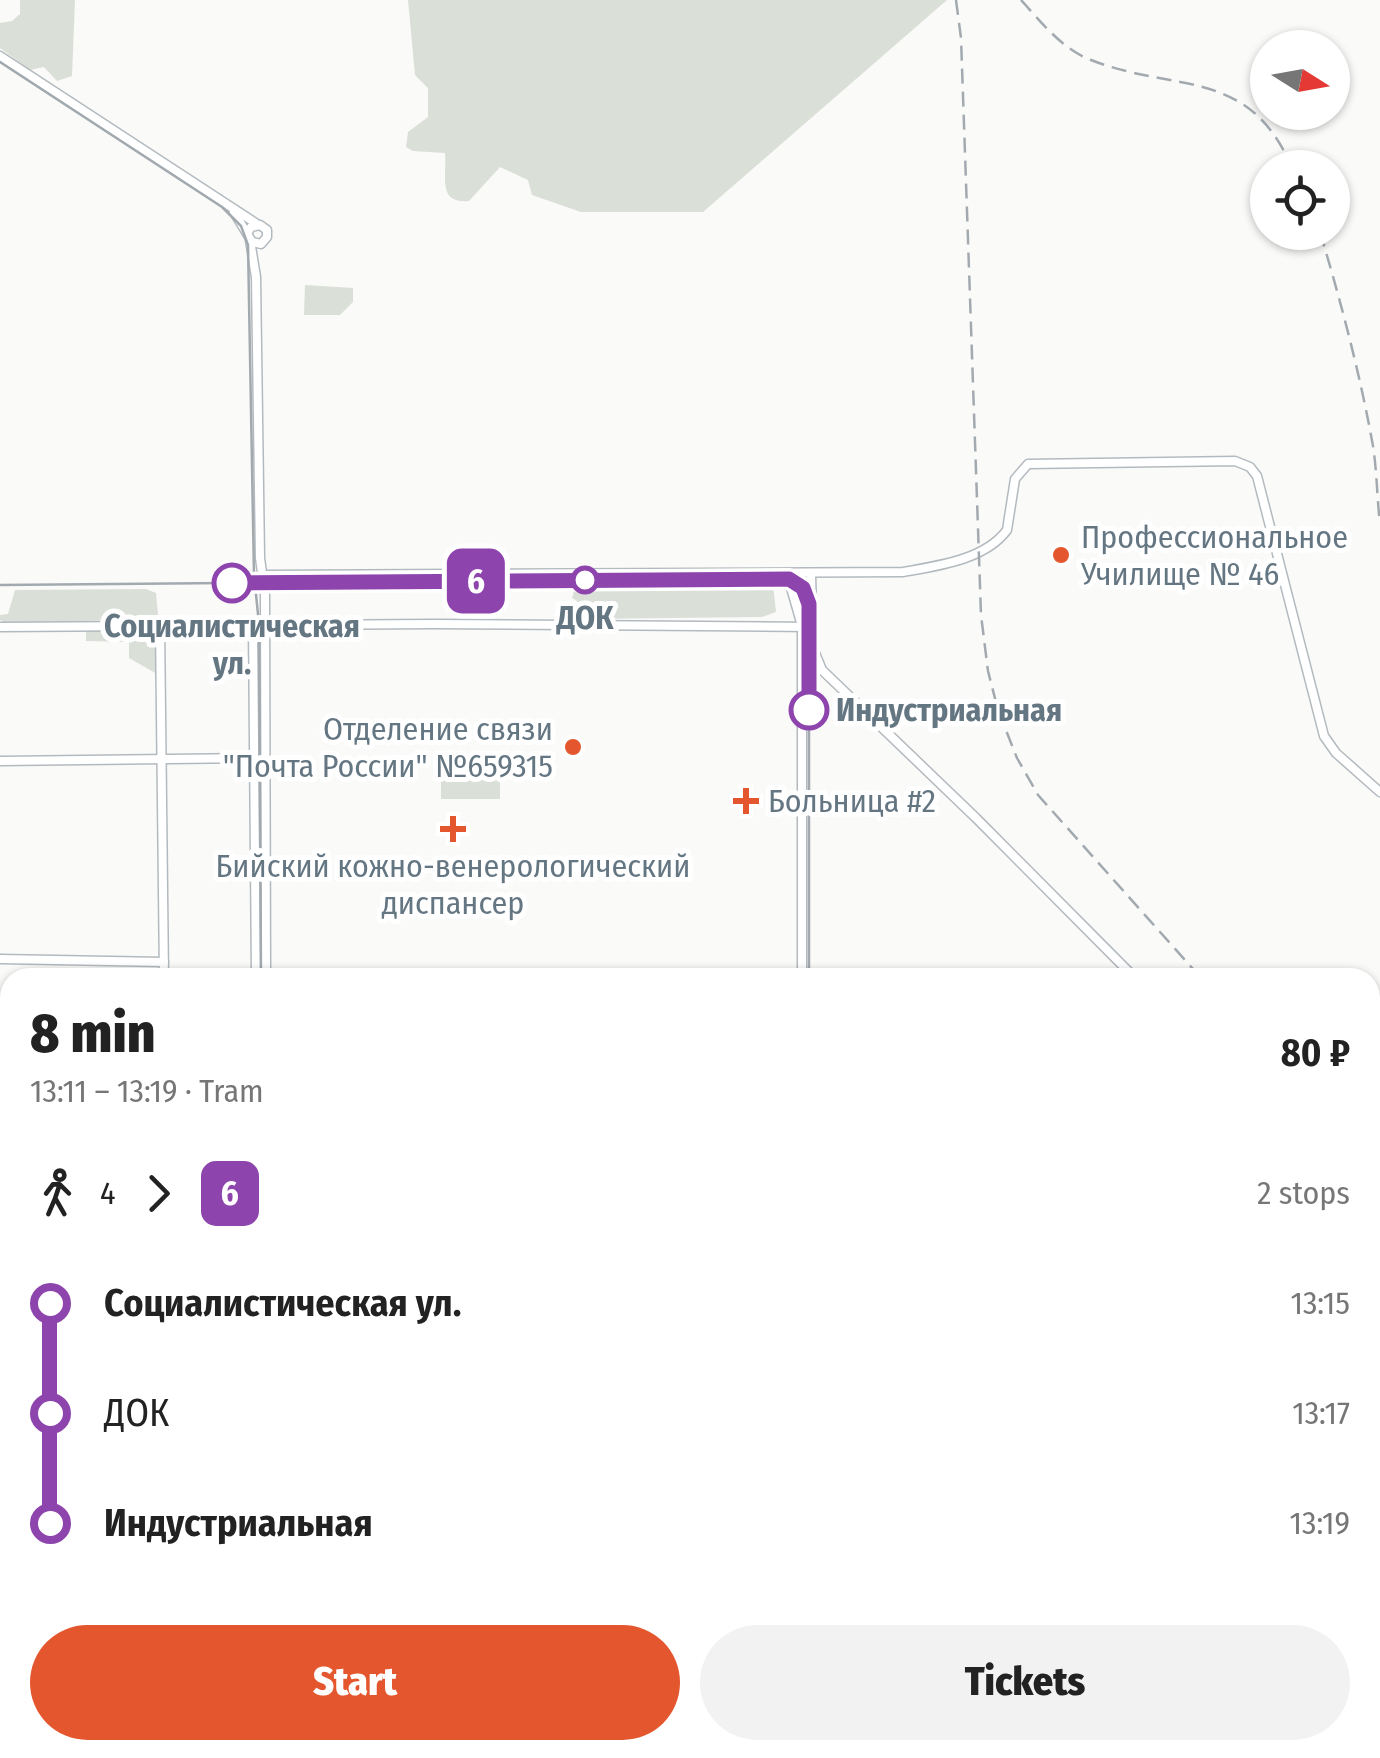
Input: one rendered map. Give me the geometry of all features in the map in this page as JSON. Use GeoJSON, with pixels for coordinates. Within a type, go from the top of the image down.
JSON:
{"type":"FeatureCollection","features":[{"type":"Feature","properties":{"kind":"street"},"geometry":{"type":"LineString","coordinates":[[0,56],[265,228],[268,233],[260,244],[255,264]]}},
{"type":"Feature","properties":{"kind":"street"},"geometry":{"type":"LineString","coordinates":[[231,208],[249,236],[255,264],[260,558],[264,575],[256,968]]}},
{"type":"Feature","properties":{"kind":"street"},"geometry":{"type":"LineString","coordinates":[[249,236],[258,224]]}},
{"type":"Feature","properties":{"kind":"street"},"geometry":{"type":"LineString","coordinates":[[249,236],[260,244]]}},
{"type":"Feature","properties":{"kind":"street"},"geometry":{"type":"LineString","coordinates":[[264,575],[903,572],[939,565],[995,543],[1007,530],[1017,476],[1033,462],[1235,461],[1250,467],[1258,476],[1319,724],[1332,749],[1380,792]]}},
{"type":"Feature","properties":{"kind":"street"},"geometry":{"type":"LineString","coordinates":[[787,574],[802,626],[802,968]]}},
{"type":"Feature","properties":{"kind":"street"},"geometry":{"type":"LineString","coordinates":[[811,574],[815,657],[826,674],[1125,968]]}},
{"type":"Feature","properties":{"kind":"street"},"geometry":{"type":"LineString","coordinates":[[252,624],[266,968]]}},
{"type":"Feature","properties":{"kind":"street"},"geometry":{"type":"LineString","coordinates":[[160,625],[164,968]]}},
{"type":"Feature","properties":{"kind":"street"},"geometry":{"type":"LineString","coordinates":[[0,627],[813,626]]}},
{"type":"Feature","properties":{"kind":"street"},"geometry":{"type":"LineString","coordinates":[[0,761],[258,758]]}},
{"type":"Feature","properties":{"kind":"street"},"geometry":{"type":"LineString","coordinates":[[255,908],[266,907]]}},
{"type":"Feature","properties":{"kind":"street"},"geometry":{"type":"LineString","coordinates":[[0,959],[164,962]]}},
{"type":"Feature","properties":{"kind":"shaded area"},"geometry":{"type":"Polygon","coordinates":[[[20,0],[75,0],[72,76],[57,81],[44,67],[30,70],[0,48],[0,23],[12,21],[20,14],[20,0]]]}},
{"type":"Feature","properties":{"kind":"shaded area"},"geometry":{"type":"Polygon","coordinates":[[[408,0],[947,0],[703,212],[581,212],[532,195],[528,180],[500,167],[469,201],[459,201],[452,198],[446,187],[445,153],[406,147],[408,132],[428,117],[428,88],[415,75],[408,0]]]}},
{"type":"Feature","properties":{"kind":"shaded area"},"geometry":{"type":"Polygon","coordinates":[[[305,285],[353,288],[353,302],[340,315],[304,315],[305,285]]]}},
{"type":"Feature","properties":{"kind":"shaded area"},"geometry":{"type":"Polygon","coordinates":[[[770,584],[776,612],[762,617],[583,619],[577,601],[572,598],[571,586],[770,584]]]}},
{"type":"Feature","properties":{"kind":"shaded area"},"geometry":{"type":"Polygon","coordinates":[[[146,589],[156,593],[155,619],[5,623],[0,620],[0,615],[8,614],[15,590],[146,589]]]}},
{"type":"Feature","properties":{"kind":"shaded area"},"geometry":{"type":"Polygon","coordinates":[[[86,630],[157,631],[157,674],[129,658],[129,642],[86,641],[86,630]]]}},
{"type":"Feature","properties":{"kind":"shaded area"},"geometry":{"type":"Polygon","coordinates":[[[441,761],[500,761],[500,799],[441,799],[441,761]]]}},
{"type":"Feature","properties":{"kind":"tram line"},"geometry":{"type":"LineString","coordinates":[[0,62],[222,207],[241,226],[248,245],[254,575],[259,624],[261,968]]}},
{"type":"Feature","properties":{"kind":"tram line"},"geometry":{"type":"LineString","coordinates":[[0,585],[783,578],[793,581],[803,590],[809,604],[809,968]]}},
{"type":"Feature","properties":{"kind":"tram line","name":"6"},"geometry":{"type":"LineString","coordinates":[[232,583],[789,579],[800,584],[809,604],[809,710]]}},
{"type":"Feature","properties":{"kind":"railway"},"geometry":{"type":"LineString","coordinates":[[956,0],[961,38],[981,615],[988,671],[1017,758],[1038,795],[1192,968]]}},
{"type":"Feature","properties":{"kind":"railway"},"geometry":{"type":"LineString","coordinates":[[1021,0],[1053,34],[1080,55],[1231,98],[1254,113],[1282,150]]}},
{"type":"Feature","properties":{"kind":"railway"},"geometry":{"type":"LineString","coordinates":[[1325,250],[1368,419],[1380,524]]}},
{"type":"Feature","properties":{"kind":"place","name":"Профессиональное Училище № 46"},"geometry":{"type":"Point","coordinates":[1061,555]}},
{"type":"Feature","properties":{"kind":"place","name":"ДОК"},"geometry":{"type":"Point","coordinates":[585,580]}},
{"type":"Feature","properties":{"kind":"place","name":"Социалистическая ул."},"geometry":{"type":"Point","coordinates":[232,583]}},
{"type":"Feature","properties":{"kind":"place","name":"Индустриальная"},"geometry":{"type":"Point","coordinates":[809,710]}},
{"type":"Feature","properties":{"kind":"place","name":"Отделение связи \"Почта России\" №659315"},"geometry":{"type":"Point","coordinates":[573,747]}},
{"type":"Feature","properties":{"kind":"place","name":"Больница #2"},"geometry":{"type":"Point","coordinates":[746,801]}},
{"type":"Feature","properties":{"kind":"place","name":"Бийский кожно-венерологический диспансер"},"geometry":{"type":"Point","coordinates":[453,829]}}]}
